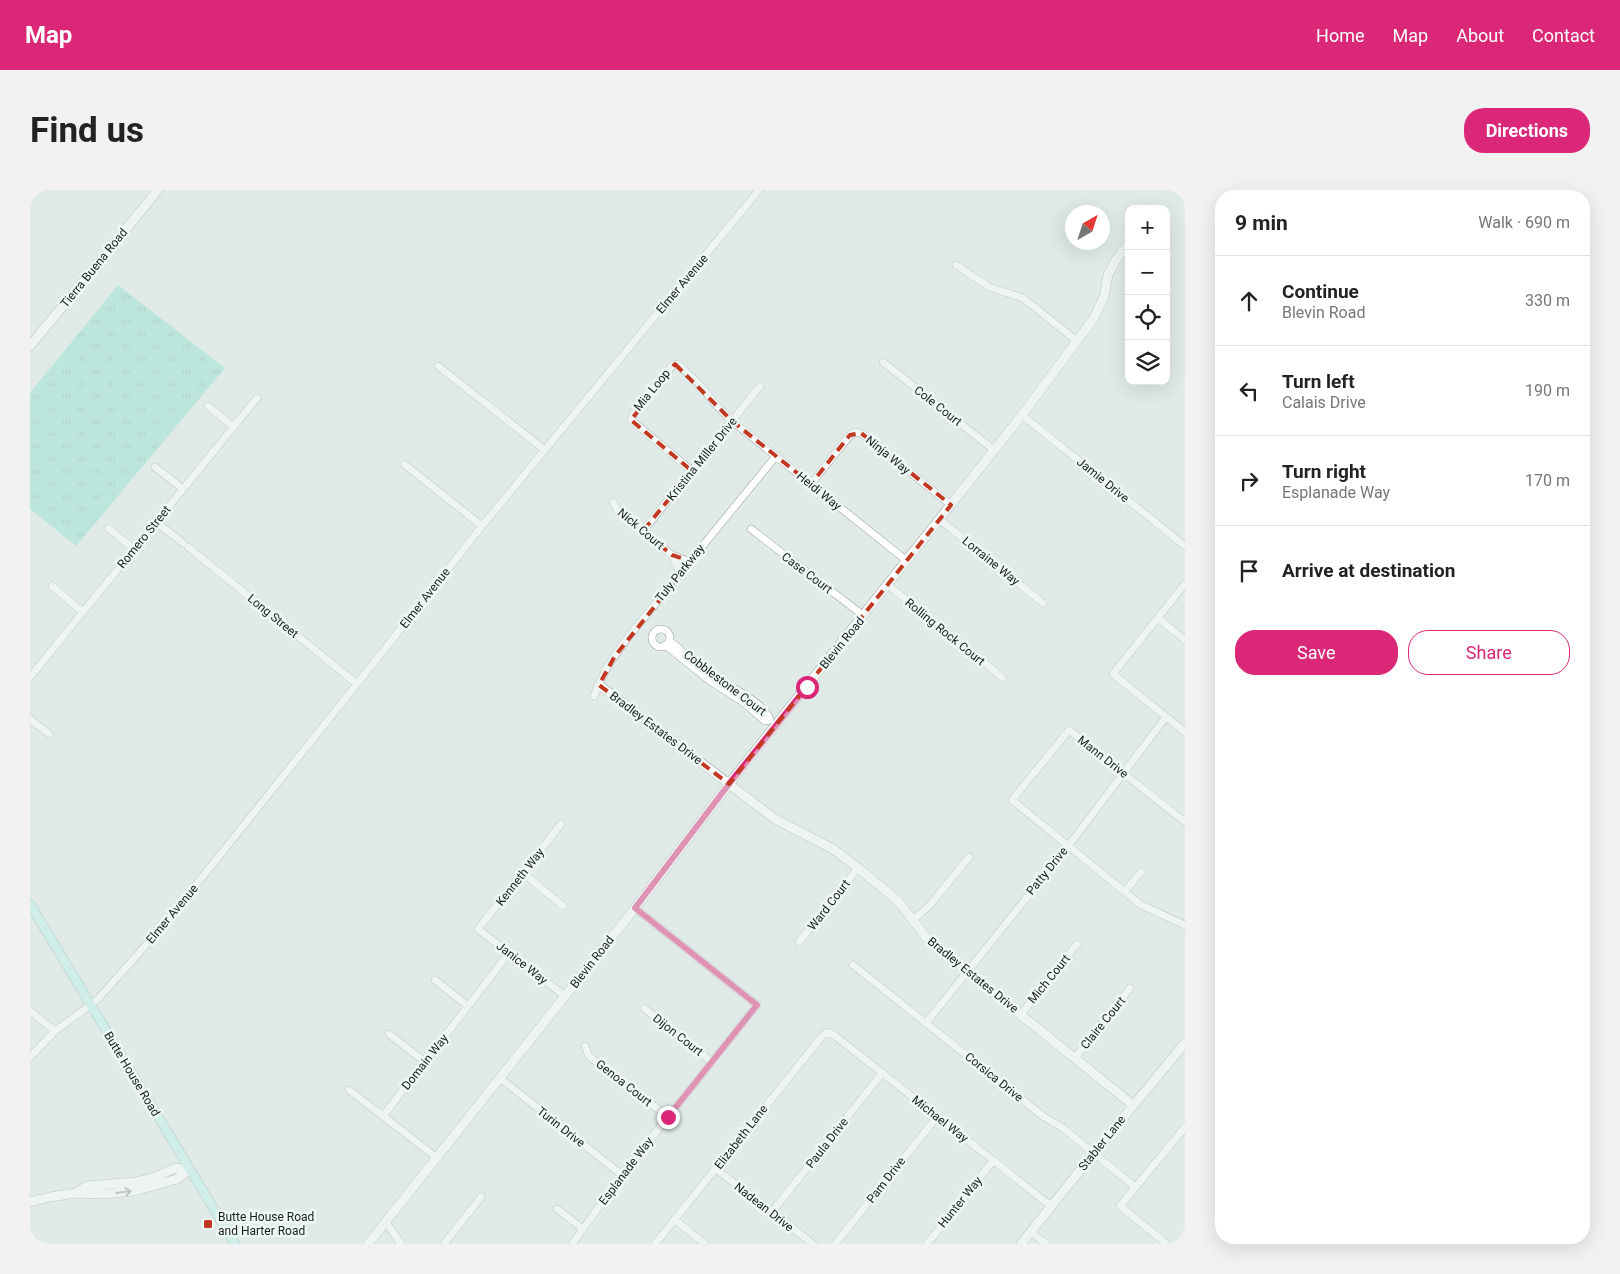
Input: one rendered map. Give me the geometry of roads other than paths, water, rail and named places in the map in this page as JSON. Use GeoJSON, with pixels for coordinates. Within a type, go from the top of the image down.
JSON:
{"type":"FeatureCollection","features":[{"type":"Feature","properties":{"kind":"main road","name":"Butte House Road"},"geometry":{"type":"LineString","coordinates":[[30,904],[235,1244]]}},
{"type":"Feature","properties":{"kind":"street","name":"Tierra Buena Road"},"geometry":{"type":"LineString","coordinates":[[30,346],[158,190]]}},
{"type":"Feature","properties":{"kind":"street","name":"Elmer Avenue"},"geometry":{"type":"LineString","coordinates":[[30,1057],[55,1031],[97,1000],[163,926],[482,526],[759,190]]}},
{"type":"Feature","properties":{"kind":"street","name":"Blevin Road"},"geometry":{"type":"LineString","coordinates":[[368,1244],[635,908],[729,784],[773,722],[864,616],[1022,415],[1094,318],[1104,297],[1108,274],[1125,248]]}},
{"type":"Feature","properties":{"kind":"street"},"geometry":{"type":"LineString","coordinates":[[956,265],[989,287],[1023,298],[1077,340]]}},
{"type":"Feature","properties":{"kind":"street","name":"Cole Court"},"geometry":{"type":"LineString","coordinates":[[883,362],[994,450]]}},
{"type":"Feature","properties":{"kind":"street","name":"Mia Loop"},"geometry":{"type":"LineString","coordinates":[[692,471],[633,424],[631,420],[634,412],[675,364],[679,365],[700,385],[732,421]]}},
{"type":"Feature","properties":{"kind":"street"},"geometry":{"type":"LineString","coordinates":[[438,366],[545,450]]}},
{"type":"Feature","properties":{"kind":"street","name":"Kristina Miller Drive"},"geometry":{"type":"LineString","coordinates":[[643,531],[760,386]]}},
{"type":"Feature","properties":{"kind":"street","name":"Romero Street"},"geometry":{"type":"LineString","coordinates":[[30,677],[257,398]]}},
{"type":"Feature","properties":{"kind":"street"},"geometry":{"type":"LineString","coordinates":[[208,406],[234,427]]}},
{"type":"Feature","properties":{"kind":"street","name":"Jamie Drive"},"geometry":{"type":"LineString","coordinates":[[1022,415],[1185,546]]}},
{"type":"Feature","properties":{"kind":"street","name":"Heidi Way"},"geometry":{"type":"LineString","coordinates":[[732,421],[907,561]]}},
{"type":"Feature","properties":{"kind":"street","name":"Ninja Way"},"geometry":{"type":"LineString","coordinates":[[811,484],[850,435],[854,432],[861,433],[950,505]]}},
{"type":"Feature","properties":{"kind":"street","name":"Tuly Parkway"},"geometry":{"type":"LineString","coordinates":[[594,696],[614,656],[776,456]]}},
{"type":"Feature","properties":{"kind":"street"},"geometry":{"type":"LineString","coordinates":[[404,464],[482,526]]}},
{"type":"Feature","properties":{"kind":"street"},"geometry":{"type":"LineString","coordinates":[[154,467],[183,490]]}},
{"type":"Feature","properties":{"kind":"street","name":"Nick Court"},"geometry":{"type":"LineString","coordinates":[[613,502],[618,511],[672,555],[690,562]]}},
{"type":"Feature","properties":{"kind":"street","name":"Lorraine Way"},"geometry":{"type":"LineString","coordinates":[[939,519],[1044,603]]}},
{"type":"Feature","properties":{"kind":"street","name":"Long Street"},"geometry":{"type":"LineString","coordinates":[[156,522],[357,684]]}},
{"type":"Feature","properties":{"kind":"street"},"geometry":{"type":"LineString","coordinates":[[108,528],[134,549]]}},
{"type":"Feature","properties":{"kind":"street","name":"Case Court"},"geometry":{"type":"LineString","coordinates":[[751,529],[864,616]]}},
{"type":"Feature","properties":{"kind":"street","name":"Nick Court"},"geometry":{"type":"LineString","coordinates":[[672,555],[678,569],[682,572]]}},
{"type":"Feature","properties":{"kind":"street"},"geometry":{"type":"LineString","coordinates":[[1185,584],[1114,674],[1185,732]]}},
{"type":"Feature","properties":{"kind":"street","name":"Rolling Rock Court"},"geometry":{"type":"LineString","coordinates":[[888,585],[1003,678]]}},
{"type":"Feature","properties":{"kind":"street"},"geometry":{"type":"LineString","coordinates":[[52,586],[83,612]]}},
{"type":"Feature","properties":{"kind":"street"},"geometry":{"type":"LineString","coordinates":[[1158,618],[1185,640]]}},
{"type":"Feature","properties":{"kind":"street","name":"Cobblestone Court"},"geometry":{"type":"LineString","coordinates":[[667,643],[704,673],[768,713],[773,722]]}},
{"type":"Feature","properties":{"kind":"street","name":"Bradley Estates Drive"},"geometry":{"type":"LineString","coordinates":[[599,684],[775,820],[833,849],[858,868],[897,900],[934,945],[1133,1105]]}},
{"type":"Feature","properties":{"kind":"street","name":"Patty Drive"},"geometry":{"type":"LineString","coordinates":[[926,1023],[1068,845],[1166,717]]}},
{"type":"Feature","properties":{"kind":"street"},"geometry":{"type":"LineString","coordinates":[[30,719],[49,734]]}},
{"type":"Feature","properties":{"kind":"street","name":"Mann Drive"},"geometry":{"type":"LineString","coordinates":[[1068,845],[1012,800],[1069,730],[1185,822]]}},
{"type":"Feature","properties":{"kind":"street","name":"Kenneth Way"},"geometry":{"type":"LineString","coordinates":[[478,929],[561,824]]}},
{"type":"Feature","properties":{"kind":"street"},"geometry":{"type":"LineString","coordinates":[[1068,845],[1142,905],[1185,925]]}},
{"type":"Feature","properties":{"kind":"street"},"geometry":{"type":"LineString","coordinates":[[913,920],[930,905],[969,858]]}},
{"type":"Feature","properties":{"kind":"street","name":"Ward Court"},"geometry":{"type":"LineString","coordinates":[[799,942],[858,868]]}},
{"type":"Feature","properties":{"kind":"street"},"geometry":{"type":"LineString","coordinates":[[1125,891],[1141,872]]}},
{"type":"Feature","properties":{"kind":"street"},"geometry":{"type":"LineString","coordinates":[[523,873],[563,906]]}},
{"type":"Feature","properties":{"kind":"street","name":"Esplanade Way"},"geometry":{"type":"LineString","coordinates":[[572,1244],[622,1175],[757,1005],[635,908]]}},
{"type":"Feature","properties":{"kind":"street","name":"Janice Way"},"geometry":{"type":"LineString","coordinates":[[478,929],[565,996]]}},
{"type":"Feature","properties":{"kind":"street","name":"Mich Court"},"geometry":{"type":"LineString","coordinates":[[1021,1014],[1077,944]]}},
{"type":"Feature","properties":{"kind":"street","name":"Domain Way"},"geometry":{"type":"LineString","coordinates":[[383,1116],[509,953]]}},
{"type":"Feature","properties":{"kind":"street","name":"Corsica Drive"},"geometry":{"type":"LineString","coordinates":[[853,965],[1044,1117],[1063,1128],[1135,1187]]}},
{"type":"Feature","properties":{"kind":"street"},"geometry":{"type":"LineString","coordinates":[[435,980],[468,1006]]}},
{"type":"Feature","properties":{"kind":"street","name":"Claire Court"},"geometry":{"type":"LineString","coordinates":[[1075,1058],[1130,988]]}},
{"type":"Feature","properties":{"kind":"street","name":"Dijon Court"},"geometry":{"type":"LineString","coordinates":[[644,1008],[712,1062]]}},
{"type":"Feature","properties":{"kind":"street"},"geometry":{"type":"LineString","coordinates":[[30,1011],[55,1031]]}},
{"type":"Feature","properties":{"kind":"street","name":"Michael Way"},"geometry":{"type":"LineString","coordinates":[[828,1032],[1051,1206]]}},
{"type":"Feature","properties":{"kind":"street","name":"Elizabeth Lane"},"geometry":{"type":"LineString","coordinates":[[656,1244],[823,1035],[828,1032]]}},
{"type":"Feature","properties":{"kind":"street"},"geometry":{"type":"LineString","coordinates":[[389,1034],[425,1062]]}},
{"type":"Feature","properties":{"kind":"street","name":"Genoa Court"},"geometry":{"type":"LineString","coordinates":[[585,1046],[589,1056],[668,1117]]}},
{"type":"Feature","properties":{"kind":"street","name":"Stabler Lane"},"geometry":{"type":"LineString","coordinates":[[1021,1244],[1133,1105],[1183,1049]]}},
{"type":"Feature","properties":{"kind":"street","name":"Paula Drive"},"geometry":{"type":"LineString","coordinates":[[772,1212],[882,1073]]}},
{"type":"Feature","properties":{"kind":"street","name":"Turin Drive"},"geometry":{"type":"LineString","coordinates":[[500,1078],[622,1175]]}},
{"type":"Feature","properties":{"kind":"street"},"geometry":{"type":"LineString","coordinates":[[349,1090],[437,1158]]}},
{"type":"Feature","properties":{"kind":"street","name":"Pam Drive"},"geometry":{"type":"LineString","coordinates":[[835,1244],[936,1116]]}},
{"type":"Feature","properties":{"kind":"street"},"geometry":{"type":"LineString","coordinates":[[1166,1244],[1120,1206],[1185,1127]]}},
{"type":"Feature","properties":{"kind":"street","name":"Hunter Way"},"geometry":{"type":"LineString","coordinates":[[926,1244],[993,1161]]}},
{"type":"Feature","properties":{"kind":"street","name":"Nadean Drive"},"geometry":{"type":"LineString","coordinates":[[716,1169],[813,1244]]}},
{"type":"Feature","properties":{"kind":"street"},"geometry":{"type":"LineString","coordinates":[[30,1202],[76,1193],[105,1194],[134,1191],[177,1179],[189,1170]]}},
{"type":"Feature","properties":{"kind":"street"},"geometry":{"type":"LineString","coordinates":[[444,1244],[481,1197]]}},
{"type":"Feature","properties":{"kind":"street"},"geometry":{"type":"LineString","coordinates":[[557,1209],[583,1229]]}},
{"type":"Feature","properties":{"kind":"street"},"geometry":{"type":"LineString","coordinates":[[675,1220],[705,1244]]}},
{"type":"Feature","properties":{"kind":"street"},"geometry":{"type":"LineString","coordinates":[[386,1222],[401,1244]]}},
{"type":"Feature","properties":{"kind":"street"},"geometry":{"type":"LineString","coordinates":[[1031,1232],[1046,1244]]}},
{"type":"Feature","properties":{"kind":"place","name":"Butte House Road and Harter Road"},"geometry":{"type":"Point","coordinates":[208,1224]}}]}
